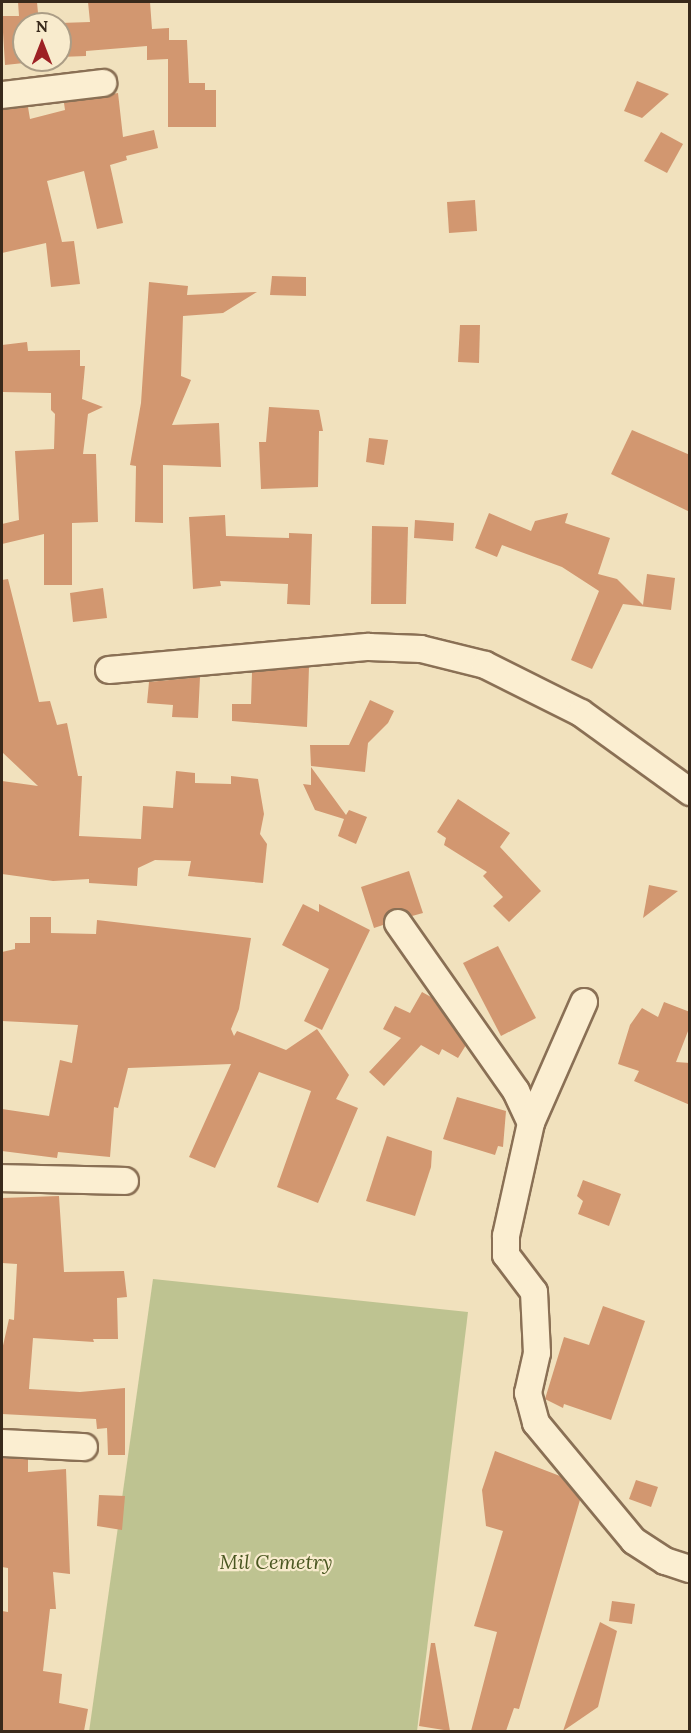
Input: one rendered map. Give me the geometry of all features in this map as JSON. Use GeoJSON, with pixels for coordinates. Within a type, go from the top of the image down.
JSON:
{"type":"FeatureCollection","features":[{"type":"Feature","properties":{"kind":"street"},"geometry":{"type":"LineString","coordinates":[[2,95],[103,83]]}},
{"type":"Feature","properties":{"kind":"street"},"geometry":{"type":"LineString","coordinates":[[109,670],[369,647],[421,650],[485,665],[581,713],[690,792]]}},
{"type":"Feature","properties":{"kind":"street"},"geometry":{"type":"LineString","coordinates":[[398,923],[516,1091],[531,1123]]}},
{"type":"Feature","properties":{"kind":"street"},"geometry":{"type":"LineString","coordinates":[[584,1002],[531,1123],[506,1255],[534,1292],[537,1353],[528,1393],[536,1423],[634,1541],[665,1561],[690,1569]]}},
{"type":"Feature","properties":{"kind":"street"},"geometry":{"type":"LineString","coordinates":[[2,1178],[125,1181]]}},
{"type":"Feature","properties":{"kind":"street"},"geometry":{"type":"LineString","coordinates":[[2,1443],[84,1447]]}},
{"type":"Feature","properties":{"kind":"green space","name":"Mil Cemetry"},"geometry":{"type":"Polygon","coordinates":[[[153,1279],[468,1312],[417,1731],[89,1732],[153,1279]]]}},
{"type":"Feature","properties":{"kind":"building"},"geometry":{"type":"Polygon","coordinates":[[[18,2],[37,2],[38,12],[19,12],[18,2]]]}},
{"type":"Feature","properties":{"kind":"building"},"geometry":{"type":"Polygon","coordinates":[[[88,2],[150,2],[152,29],[169,28],[169,40],[187,40],[189,83],[205,83],[205,90],[216,90],[216,127],[168,127],[168,59],[147,60],[147,46],[86,51],[86,56],[72,57],[72,23],[90,22],[88,2]]]}},
{"type":"Feature","properties":{"kind":"building"},"geometry":{"type":"Polygon","coordinates":[[[2,16],[12,16],[12,64],[5,65],[2,16]]]}},
{"type":"Feature","properties":{"kind":"building"},"geometry":{"type":"Polygon","coordinates":[[[637,81],[669,94],[642,118],[624,111],[637,81]]]}},
{"type":"Feature","properties":{"kind":"building"},"geometry":{"type":"Polygon","coordinates":[[[118,93],[123,137],[154,130],[158,148],[126,156],[127,160],[110,165],[123,223],[97,229],[84,171],[47,181],[62,242],[74,241],[80,284],[51,287],[46,243],[2,253],[2,110],[28,107],[30,119],[65,110],[64,103],[118,93]]]}},
{"type":"Feature","properties":{"kind":"building"},"geometry":{"type":"Polygon","coordinates":[[[661,132],[683,144],[667,173],[644,161],[661,132]]]}},
{"type":"Feature","properties":{"kind":"building"},"geometry":{"type":"Polygon","coordinates":[[[475,200],[477,231],[449,233],[447,202],[475,200]]]}},
{"type":"Feature","properties":{"kind":"building"},"geometry":{"type":"Polygon","coordinates":[[[272,276],[306,277],[306,296],[270,295],[272,276]]]}},
{"type":"Feature","properties":{"kind":"building"},"geometry":{"type":"Polygon","coordinates":[[[149,282],[188,286],[187,295],[257,292],[223,313],[183,316],[181,376],[191,380],[172,425],[219,423],[221,467],[163,465],[163,523],[135,522],[136,466],[130,465],[141,403],[149,282]]]}},
{"type":"Feature","properties":{"kind":"building"},"geometry":{"type":"Polygon","coordinates":[[[460,325],[480,325],[479,363],[458,362],[460,325]]]}},
{"type":"Feature","properties":{"kind":"building"},"geometry":{"type":"Polygon","coordinates":[[[27,342],[28,351],[80,350],[80,366],[85,366],[82,399],[103,407],[88,414],[83,454],[96,454],[98,522],[72,523],[72,585],[44,585],[44,534],[2,544],[2,524],[19,520],[15,451],[54,449],[55,414],[51,410],[51,393],[2,392],[2,345],[27,342]]]}},
{"type":"Feature","properties":{"kind":"building"},"geometry":{"type":"Polygon","coordinates":[[[269,407],[319,410],[323,431],[319,431],[318,487],[261,489],[259,442],[266,442],[269,407]]]}},
{"type":"Feature","properties":{"kind":"building"},"geometry":{"type":"Polygon","coordinates":[[[632,430],[690,455],[690,512],[611,474],[632,430]]]}},
{"type":"Feature","properties":{"kind":"building"},"geometry":{"type":"Polygon","coordinates":[[[369,438],[388,440],[384,465],[366,462],[369,438]]]}},
{"type":"Feature","properties":{"kind":"building"},"geometry":{"type":"Polygon","coordinates":[[[489,513],[531,531],[535,521],[568,513],[565,523],[610,538],[598,574],[617,579],[643,605],[647,574],[675,578],[671,610],[623,604],[592,669],[571,660],[599,591],[562,567],[502,545],[497,557],[475,548],[489,513]]]}},
{"type":"Feature","properties":{"kind":"building"},"geometry":{"type":"Polygon","coordinates":[[[225,515],[226,536],[289,538],[289,533],[312,534],[310,605],[287,604],[288,584],[220,581],[221,586],[193,589],[189,517],[225,515]]]}},
{"type":"Feature","properties":{"kind":"building"},"geometry":{"type":"Polygon","coordinates":[[[415,520],[454,523],[453,541],[414,538],[415,520]]]}},
{"type":"Feature","properties":{"kind":"building"},"geometry":{"type":"Polygon","coordinates":[[[372,526],[408,527],[406,604],[371,604],[372,526]]]}},
{"type":"Feature","properties":{"kind":"building"},"geometry":{"type":"Polygon","coordinates":[[[8,579],[39,702],[50,701],[57,725],[67,723],[78,776],[82,776],[79,836],[141,839],[143,806],[173,808],[176,771],[195,773],[195,783],[231,784],[231,776],[258,779],[264,814],[260,834],[267,844],[263,883],[188,876],[191,861],[155,860],[138,868],[137,886],[89,883],[89,879],[53,881],[2,874],[2,781],[38,786],[2,752],[2,580],[8,579]]]}},
{"type":"Feature","properties":{"kind":"building"},"geometry":{"type":"Polygon","coordinates":[[[103,588],[107,618],[73,622],[70,593],[103,588]]]}},
{"type":"Feature","properties":{"kind":"building"},"geometry":{"type":"Polygon","coordinates":[[[309,667],[307,727],[232,721],[232,704],[251,704],[252,672],[309,667]]]}},
{"type":"Feature","properties":{"kind":"building"},"geometry":{"type":"Polygon","coordinates":[[[200,677],[198,718],[172,717],[173,705],[147,703],[149,682],[200,677]]]}},
{"type":"Feature","properties":{"kind":"building"},"geometry":{"type":"Polygon","coordinates":[[[370,700],[394,711],[388,723],[368,743],[365,772],[311,766],[310,745],[349,745],[370,700]]]}},
{"type":"Feature","properties":{"kind":"building"},"geometry":{"type":"Polygon","coordinates":[[[311,767],[346,815],[349,810],[367,817],[356,844],[338,836],[344,819],[315,810],[303,784],[311,785],[311,767]]]}},
{"type":"Feature","properties":{"kind":"building"},"geometry":{"type":"Polygon","coordinates":[[[458,799],[510,833],[500,847],[541,891],[509,922],[493,906],[503,897],[483,876],[487,872],[444,845],[446,838],[437,832],[458,799]]]}},
{"type":"Feature","properties":{"kind":"building"},"geometry":{"type":"Polygon","coordinates":[[[409,871],[423,913],[412,916],[396,908],[385,916],[383,925],[374,928],[361,887],[409,871]]]}},
{"type":"Feature","properties":{"kind":"building"},"geometry":{"type":"Polygon","coordinates":[[[649,885],[678,891],[643,918],[649,885]]]}},
{"type":"Feature","properties":{"kind":"building"},"geometry":{"type":"Polygon","coordinates":[[[303,904],[319,912],[319,904],[370,930],[322,1030],[304,1021],[329,969],[282,945],[303,904]]]}},
{"type":"Feature","properties":{"kind":"building"},"geometry":{"type":"Polygon","coordinates":[[[30,917],[51,917],[51,933],[96,934],[97,920],[251,938],[239,1009],[231,1029],[234,1036],[237,1031],[286,1050],[317,1029],[349,1075],[336,1099],[358,1108],[318,1203],[277,1187],[311,1091],[259,1072],[215,1168],[189,1157],[231,1064],[128,1068],[118,1108],[114,1107],[110,1157],[58,1152],[57,1158],[2,1151],[2,1109],[49,1116],[60,1060],[72,1063],[78,1025],[2,1021],[2,952],[15,949],[15,943],[30,943],[30,917]]]}},
{"type":"Feature","properties":{"kind":"building"},"geometry":{"type":"Polygon","coordinates":[[[498,946],[536,1018],[501,1036],[463,963],[498,946]]]}},
{"type":"Feature","properties":{"kind":"building"},"geometry":{"type":"Polygon","coordinates":[[[422,992],[431,997],[466,1045],[458,1058],[442,1049],[439,1055],[421,1045],[384,1086],[369,1072],[401,1038],[383,1029],[395,1006],[410,1013],[422,992]]]}},
{"type":"Feature","properties":{"kind":"building"},"geometry":{"type":"Polygon","coordinates":[[[664,1002],[690,1012],[690,1026],[676,1062],[690,1063],[690,1105],[634,1081],[639,1071],[618,1064],[630,1025],[642,1008],[658,1017],[664,1002]]]}},
{"type":"Feature","properties":{"kind":"building"},"geometry":{"type":"Polygon","coordinates":[[[457,1097],[506,1111],[503,1147],[498,1146],[495,1155],[443,1139],[457,1097]]]}},
{"type":"Feature","properties":{"kind":"building"},"geometry":{"type":"Polygon","coordinates":[[[387,1136],[432,1151],[431,1167],[415,1216],[366,1201],[387,1136]]]}},
{"type":"Feature","properties":{"kind":"building"},"geometry":{"type":"Polygon","coordinates":[[[583,1180],[621,1194],[609,1226],[578,1214],[583,1201],[577,1196],[583,1180]]]}},
{"type":"Feature","properties":{"kind":"building"},"geometry":{"type":"Polygon","coordinates":[[[59,1196],[64,1272],[124,1271],[127,1297],[117,1298],[118,1339],[93,1339],[94,1342],[33,1338],[29,1389],[80,1392],[125,1388],[125,1455],[108,1455],[107,1428],[97,1429],[96,1419],[2,1414],[2,1350],[9,1319],[14,1320],[17,1264],[2,1263],[2,1198],[59,1196]]]}},
{"type":"Feature","properties":{"kind":"building"},"geometry":{"type":"Polygon","coordinates":[[[603,1306],[645,1321],[611,1420],[564,1404],[563,1408],[545,1399],[564,1337],[589,1345],[603,1306]]]}},
{"type":"Feature","properties":{"kind":"building"},"geometry":{"type":"Polygon","coordinates":[[[495,1451],[560,1476],[580,1500],[519,1709],[514,1708],[506,1731],[471,1731],[497,1632],[474,1626],[503,1531],[486,1526],[482,1490],[495,1451]]]}},
{"type":"Feature","properties":{"kind":"building"},"geometry":{"type":"Polygon","coordinates":[[[2,1458],[28,1459],[28,1472],[66,1469],[70,1574],[53,1572],[56,1609],[50,1609],[43,1671],[62,1674],[59,1703],[88,1709],[84,1731],[2,1731],[2,1611],[8,1612],[8,1568],[2,1567],[2,1458]]]}},
{"type":"Feature","properties":{"kind":"building"},"geometry":{"type":"Polygon","coordinates":[[[636,1480],[658,1487],[651,1507],[629,1499],[636,1480]]]}},
{"type":"Feature","properties":{"kind":"building"},"geometry":{"type":"Polygon","coordinates":[[[99,1495],[125,1496],[122,1530],[97,1526],[99,1495]]]}},
{"type":"Feature","properties":{"kind":"building"},"geometry":{"type":"Polygon","coordinates":[[[612,1601],[635,1604],[632,1624],[609,1621],[612,1601]]]}},
{"type":"Feature","properties":{"kind":"building"},"geometry":{"type":"Polygon","coordinates":[[[600,1622],[617,1631],[598,1707],[563,1731],[600,1622]]]}},
{"type":"Feature","properties":{"kind":"building"},"geometry":{"type":"Polygon","coordinates":[[[431,1643],[435,1643],[450,1731],[419,1726],[431,1643]]]}}]}
